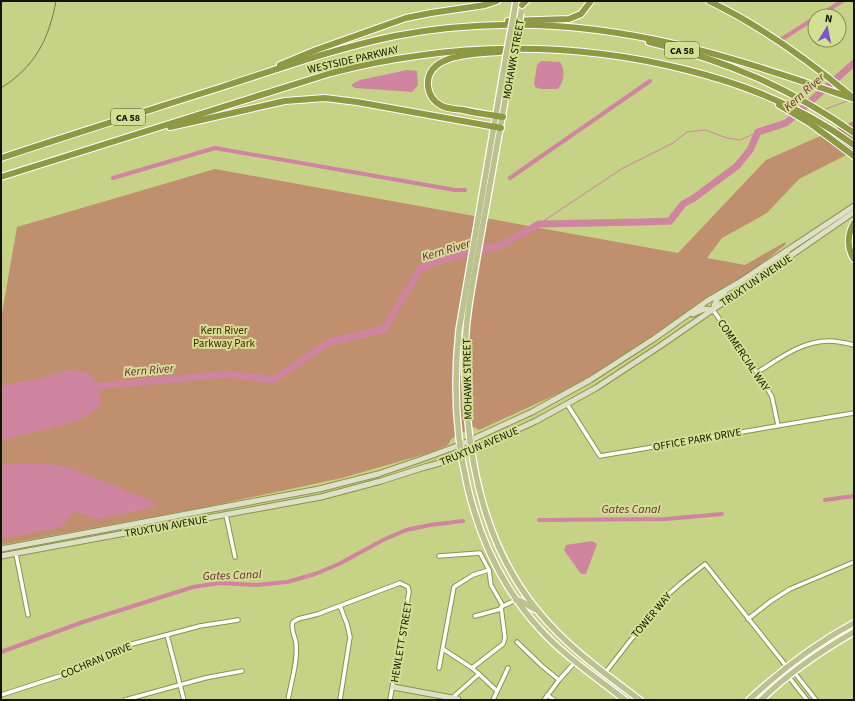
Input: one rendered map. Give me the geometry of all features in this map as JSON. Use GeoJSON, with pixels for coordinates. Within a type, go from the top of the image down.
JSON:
{"type":"FeatureCollection","features":[{"type":"Feature","properties":{"kind":"highway"},"geometry":{"type":"LineString","coordinates":[[255,76],[309,53],[395,21],[423,14],[485,6],[498,1]]}},
{"type":"Feature","properties":{"kind":"highway"},"geometry":{"type":"LineString","coordinates":[[423,31],[479,22],[569,19],[581,14],[591,1]]}},
{"type":"Feature","properties":{"kind":"highway"},"geometry":{"type":"LineString","coordinates":[[709,1],[747,21],[810,62],[854,99]]}},
{"type":"Feature","properties":{"kind":"highway","name":"WESTSIDE PARKWAY"},"geometry":{"type":"LineString","coordinates":[[1,158],[255,76],[358,45],[423,31],[468,27],[509,25],[589,29]]}},
{"type":"Feature","properties":{"kind":"highway"},"geometry":{"type":"LineString","coordinates":[[589,29],[639,36],[685,45],[786,75],[854,99]]}},
{"type":"Feature","properties":{"kind":"highway","name":"CA 58"},"geometry":{"type":"LineString","coordinates":[[589,29],[631,37],[682,50],[731,66],[771,83],[812,106],[854,133]]}},
{"type":"Feature","properties":{"kind":"highway","name":"WESTSIDE PARKWAY"},"geometry":{"type":"LineString","coordinates":[[1,177],[313,78],[384,60],[430,53],[523,48],[565,50],[616,56],[651,62],[720,80],[753,92]]}},
{"type":"Feature","properties":{"kind":"highway"},"geometry":{"type":"LineString","coordinates":[[499,117],[446,107],[438,104],[431,95],[428,86],[429,76],[433,68],[444,60],[470,55],[523,51],[565,50]]}},
{"type":"Feature","properties":{"kind":"highway"},"geometry":{"type":"LineString","coordinates":[[753,92],[804,113],[854,145]]}},
{"type":"Feature","properties":{"kind":"highway"},"geometry":{"type":"LineString","coordinates":[[753,92],[801,118],[835,140],[854,156]]}},
{"type":"Feature","properties":{"kind":"highway"},"geometry":{"type":"LineString","coordinates":[[128,137],[277,103],[316,98],[333,98],[498,127]]}},
{"type":"Feature","properties":{"kind":"highway"},"geometry":{"type":"LineString","coordinates":[[854,223],[849,235],[849,244],[850,252],[854,259]]}},
{"type":"Feature","properties":{"kind":"main road","name":"MOHAWK STREET"},"geometry":{"type":"LineString","coordinates":[[516,1],[506,56],[498,127],[484,220],[469,304],[465,355],[465,380],[470,441],[483,505],[490,527],[509,569],[525,595],[538,612],[569,644],[640,700]]}},
{"type":"Feature","properties":{"kind":"main road","name":"MOHAWK STREET"},"geometry":{"type":"LineString","coordinates":[[499,117],[524,2]]}},
{"type":"Feature","properties":{"kind":"main road","name":"MOHAWK STREET"},"geometry":{"type":"LineString","coordinates":[[498,127],[477,222],[462,306],[456,358],[455,384],[460,445],[470,498],[493,561],[516,600],[529,617],[550,639],[586,670],[625,700]]}},
{"type":"Feature","properties":{"kind":"main road","name":"TRUXTUN AVENUE"},"geometry":{"type":"LineString","coordinates":[[1,550],[349,482],[408,464],[470,441],[532,412],[576,388],[854,206]]}},
{"type":"Feature","properties":{"kind":"main road","name":"TRUXTUN AVENUE"},"geometry":{"type":"LineString","coordinates":[[1,556],[306,500],[351,490],[440,463],[472,451],[508,435],[596,388],[660,346],[854,212]]}},
{"type":"Feature","properties":{"kind":"main road"},"geometry":{"type":"LineString","coordinates":[[767,272],[772,263],[790,251],[792,247]]}},
{"type":"Feature","properties":{"kind":"main road"},"geometry":{"type":"LineString","coordinates":[[684,318],[704,309],[712,310],[716,301],[738,283]]}},
{"type":"Feature","properties":{"kind":"main road"},"geometry":{"type":"LineString","coordinates":[[226,515],[229,511],[244,503]]}},
{"type":"Feature","properties":{"kind":"main road"},"geometry":{"type":"LineString","coordinates":[[474,510],[483,524],[490,527]]}},
{"type":"Feature","properties":{"kind":"main road"},"geometry":{"type":"LineString","coordinates":[[1,550],[16,554],[21,549],[49,540]]}},
{"type":"Feature","properties":{"kind":"main road"},"geometry":{"type":"LineString","coordinates":[[516,600],[521,600],[538,612]]}},
{"type":"Feature","properties":{"kind":"main road"},"geometry":{"type":"LineString","coordinates":[[749,700],[787,667],[819,644],[854,623]]}},
{"type":"Feature","properties":{"kind":"main road"},"geometry":{"type":"LineString","coordinates":[[761,700],[788,676],[854,632]]}},
{"type":"Feature","properties":{"kind":"main road"},"geometry":{"type":"LineString","coordinates":[[586,670],[598,674],[605,673]]}},
{"type":"Feature","properties":{"kind":"main road"},"geometry":{"type":"LineString","coordinates":[[600,680],[605,679],[623,687]]}},
{"type":"Feature","properties":{"kind":"main road"},"geometry":{"type":"LineString","coordinates":[[393,687],[458,700]]}},
{"type":"Feature","properties":{"kind":"street","name":"COMMERCIAL WAY"},"geometry":{"type":"LineString","coordinates":[[712,310],[758,372],[772,397],[778,425]]}},
{"type":"Feature","properties":{"kind":"street"},"geometry":{"type":"LineString","coordinates":[[758,372],[790,352],[806,345],[829,341],[854,345]]}},
{"type":"Feature","properties":{"kind":"street","name":"OFFICE PARK DRIVE"},"geometry":{"type":"LineString","coordinates":[[567,404],[600,456],[854,413]]}},
{"type":"Feature","properties":{"kind":"street"},"geometry":{"type":"LineString","coordinates":[[226,515],[235,557]]}},
{"type":"Feature","properties":{"kind":"street"},"geometry":{"type":"LineString","coordinates":[[440,556],[480,553],[489,570],[491,585],[502,607],[505,638],[503,644],[472,668]]}},
{"type":"Feature","properties":{"kind":"street"},"geometry":{"type":"LineString","coordinates":[[16,554],[28,615]]}},
{"type":"Feature","properties":{"kind":"street"},"geometry":{"type":"LineString","coordinates":[[787,667],[748,618],[770,601],[790,589],[854,562]]}},
{"type":"Feature","properties":{"kind":"street","name":"TOWER WAY"},"geometry":{"type":"LineString","coordinates":[[605,673],[661,601],[705,564],[748,618]]}},
{"type":"Feature","properties":{"kind":"street"},"geometry":{"type":"LineString","coordinates":[[440,668],[454,587],[473,575],[489,570]]}},
{"type":"Feature","properties":{"kind":"street","name":"HEWLETT STREET"},"geometry":{"type":"LineString","coordinates":[[340,606],[398,584],[406,585],[410,592],[390,700]]}},
{"type":"Feature","properties":{"kind":"street"},"geometry":{"type":"LineString","coordinates":[[475,616],[502,607],[516,600]]}},
{"type":"Feature","properties":{"kind":"street"},"geometry":{"type":"LineString","coordinates":[[288,700],[296,658],[296,643],[292,624],[295,620],[340,606],[350,637],[340,700]]}},
{"type":"Feature","properties":{"kind":"street","name":"COCHRAN DRIVE"},"geometry":{"type":"LineString","coordinates":[[1,695],[60,676],[119,649],[212,623],[238,620]]}},
{"type":"Feature","properties":{"kind":"street"},"geometry":{"type":"LineString","coordinates":[[166,635],[184,700]]}},
{"type":"Feature","properties":{"kind":"street"},"geometry":{"type":"LineString","coordinates":[[517,642],[559,680]]}},
{"type":"Feature","properties":{"kind":"street"},"geometry":{"type":"LineString","coordinates":[[443,649],[472,668],[497,691]]}},
{"type":"Feature","properties":{"kind":"street"},"geometry":{"type":"LineString","coordinates":[[544,700],[576,661]]}},
{"type":"Feature","properties":{"kind":"street"},"geometry":{"type":"LineString","coordinates":[[493,700],[508,668]]}},
{"type":"Feature","properties":{"kind":"street"},"geometry":{"type":"LineString","coordinates":[[125,700],[205,678],[242,671]]}},
{"type":"Feature","properties":{"kind":"street"},"geometry":{"type":"LineString","coordinates":[[794,672],[816,700]]}},
{"type":"Feature","properties":{"kind":"street"},"geometry":{"type":"LineString","coordinates":[[452,698],[479,674]]}},
{"type":"Feature","properties":{"kind":"street"},"geometry":{"type":"LineString","coordinates":[[788,676],[807,700]]}},
{"type":"Feature","properties":{"kind":"street"},"geometry":{"type":"LineString","coordinates":[[547,695],[554,700]]}},
{"type":"Feature","properties":{"kind":"green space","name":"Kern River Parkway Park"},"geometry":{"type":"Polygon","coordinates":[[[854,121],[854,151],[799,179],[767,213],[722,238],[707,258],[745,265],[785,242],[786,244],[756,268],[732,284],[587,378],[564,391],[479,430],[473,427],[451,439],[448,445],[429,453],[342,478],[206,507],[1,545],[1,319],[17,227],[215,169],[678,253],[766,160],[854,121]]]}},
{"type":"Feature","properties":{"kind":"shaded area"},"geometry":{"type":"Polygon","coordinates":[[[541,61],[560,62],[562,65],[564,76],[558,89],[541,89],[535,87],[534,84],[537,65],[541,61]]]}},
{"type":"Feature","properties":{"kind":"shaded area"},"geometry":{"type":"Polygon","coordinates":[[[407,70],[417,71],[418,85],[412,92],[355,88],[352,86],[352,84],[360,80],[407,70]]]}},
{"type":"Feature","properties":{"kind":"shaded area"},"geometry":{"type":"Polygon","coordinates":[[[66,370],[89,372],[98,386],[102,404],[89,415],[71,423],[1,440],[1,387],[39,379],[66,370]]]}},
{"type":"Feature","properties":{"kind":"shaded area"},"geometry":{"type":"Polygon","coordinates":[[[29,463],[64,466],[155,502],[155,507],[93,520],[88,515],[73,512],[61,527],[1,539],[1,465],[29,463]]]}},
{"type":"Feature","properties":{"kind":"shaded area"},"geometry":{"type":"Polygon","coordinates":[[[592,541],[597,544],[586,574],[581,574],[564,550],[566,545],[592,541]]]}},
{"type":"Feature","properties":{"kind":"waterway"},"geometry":{"type":"LineString","coordinates":[[831,8],[842,1]]}},
{"type":"Feature","properties":{"kind":"waterway"},"geometry":{"type":"LineString","coordinates":[[782,39],[807,23]]}},
{"type":"Feature","properties":{"kind":"waterway","name":"Kern River"},"geometry":{"type":"LineString","coordinates":[[90,388],[227,374],[274,380],[327,343],[384,329],[421,268],[445,259],[502,245],[539,224],[670,221],[683,204],[694,198],[737,166],[750,150],[758,132],[786,123],[854,63]]}},
{"type":"Feature","properties":{"kind":"waterway"},"geometry":{"type":"LineString","coordinates":[[510,178],[650,81]]}},
{"type":"Feature","properties":{"kind":"waterway"},"geometry":{"type":"LineString","coordinates":[[823,110],[850,100]]}},
{"type":"Feature","properties":{"kind":"waterway","name":"Kern River"},"geometry":{"type":"LineString","coordinates":[[786,123],[797,119]]}},
{"type":"Feature","properties":{"kind":"waterway"},"geometry":{"type":"LineString","coordinates":[[539,224],[623,168],[673,143],[687,132],[705,130],[727,138],[740,140],[758,132]]}},
{"type":"Feature","properties":{"kind":"waterway"},"geometry":{"type":"LineString","coordinates":[[113,178],[215,148],[455,190],[465,190]]}},
{"type":"Feature","properties":{"kind":"waterway"},"geometry":{"type":"LineString","coordinates":[[825,500],[854,496]]}},
{"type":"Feature","properties":{"kind":"waterway","name":"Gates Canal"},"geometry":{"type":"LineString","coordinates":[[539,520],[666,519],[722,514]]}},
{"type":"Feature","properties":{"kind":"waterway","name":"Gates Canal"},"geometry":{"type":"LineString","coordinates":[[1,652],[83,622],[193,587],[220,583],[256,585],[287,582],[315,574],[339,564],[383,540],[406,530],[463,521]]}},
{"type":"Feature","properties":{"kind":"railway"},"geometry":{"type":"LineString","coordinates":[[1,88],[23,71],[39,51],[49,28],[56,1]]}}]}
